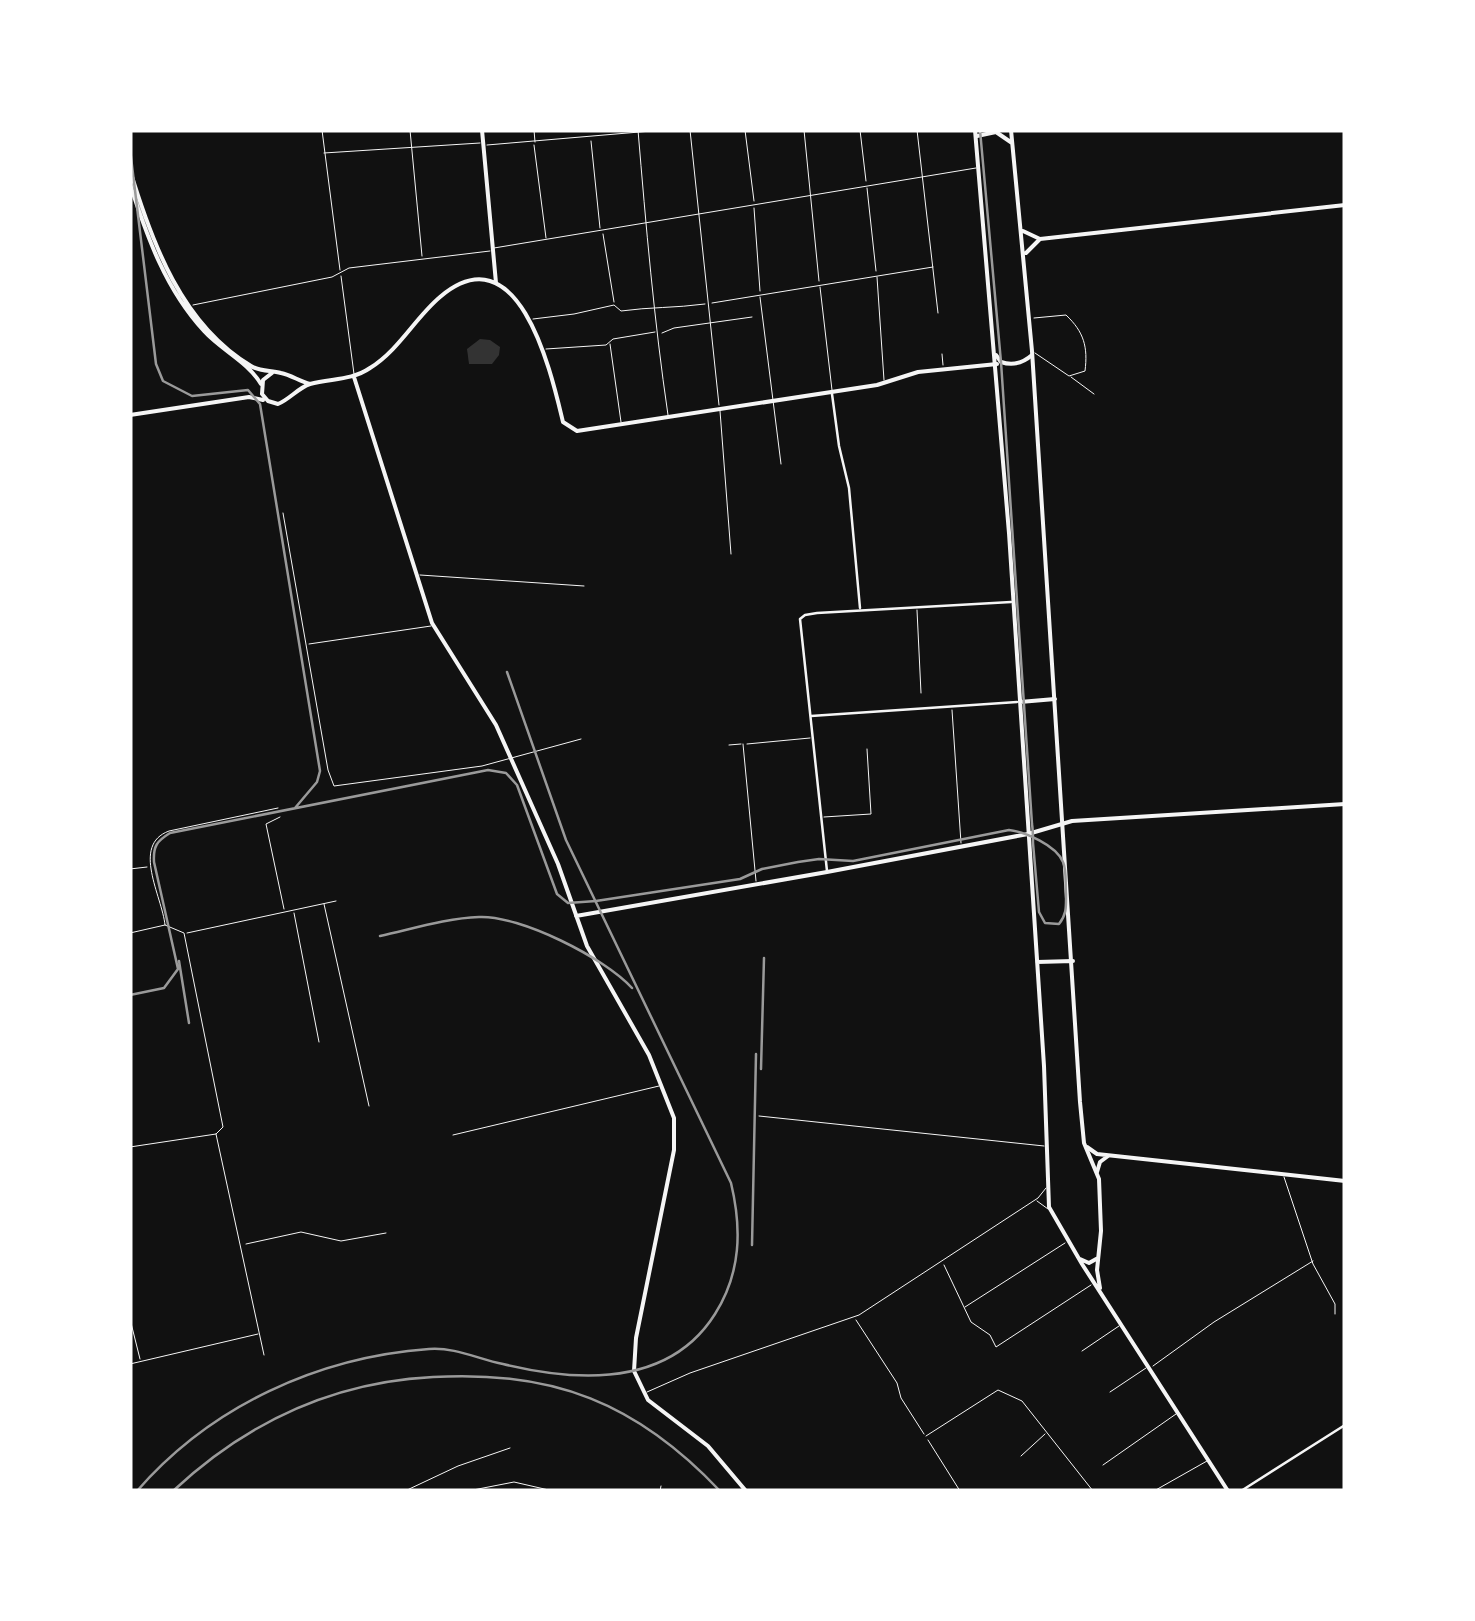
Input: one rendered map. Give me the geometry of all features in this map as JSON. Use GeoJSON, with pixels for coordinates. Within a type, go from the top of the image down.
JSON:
{"type":"FeatureCollection","features":[{"type":"Feature","properties":{"kind":"main road"},"geometry":{"type":"LineString","coordinates":[[482,130],[496,283]]}},
{"type":"Feature","properties":{"kind":"main road"},"geometry":{"type":"LineString","coordinates":[[1011,130],[1032,353],[1084,1144],[1097,1172],[1101,1203],[1097,1275],[1102,1292]]}},
{"type":"Feature","properties":{"kind":"main road"},"geometry":{"type":"LineString","coordinates":[[1012,143],[996,132],[976,134],[997,364],[1050,1212],[1228,1491]]}},
{"type":"Feature","properties":{"kind":"main road"},"geometry":{"type":"LineString","coordinates":[[130,170],[160,252],[188,308],[226,347],[255,368],[283,373],[310,384]]}},
{"type":"Feature","properties":{"kind":"main road"},"geometry":{"type":"LineString","coordinates":[[130,184],[156,254],[188,308],[217,344],[253,372],[268,401]]}},
{"type":"Feature","properties":{"kind":"main road"},"geometry":{"type":"LineString","coordinates":[[1021,226],[1028,235],[1040,239],[1345,205]]}},
{"type":"Feature","properties":{"kind":"main road"},"geometry":{"type":"LineString","coordinates":[[1024,258],[1029,247],[1040,239]]}},
{"type":"Feature","properties":{"kind":"main road"},"geometry":{"type":"LineString","coordinates":[[130,415],[249,397],[283,402],[310,384],[354,377],[378,362],[451,289],[476,282],[496,283],[517,299],[530,319],[563,422],[572,430],[775,402],[884,383],[918,372],[997,364]]}},
{"type":"Feature","properties":{"kind":"main road"},"geometry":{"type":"LineString","coordinates":[[996,355],[1009,364],[1024,362],[1032,353]]}},
{"type":"Feature","properties":{"kind":"main road"},"geometry":{"type":"LineString","coordinates":[[249,397],[272,373]]}},
{"type":"Feature","properties":{"kind":"main road"},"geometry":{"type":"LineString","coordinates":[[354,377],[433,626],[481,700],[511,759],[558,864],[587,946],[642,1040],[674,1118],[676,1142],[634,1372],[654,1406],[708,1446],[746,1491]]}},
{"type":"Feature","properties":{"kind":"main road"},"geometry":{"type":"LineString","coordinates":[[290,379],[290,396]]}},
{"type":"Feature","properties":{"kind":"main road"},"geometry":{"type":"LineString","coordinates":[[1020,702],[1055,699]]}},
{"type":"Feature","properties":{"kind":"main road"},"geometry":{"type":"LineString","coordinates":[[576,916],[1028,834],[1064,823],[1345,804]]}},
{"type":"Feature","properties":{"kind":"main road"},"geometry":{"type":"LineString","coordinates":[[1036,962],[1072,960]]}},
{"type":"Feature","properties":{"kind":"main road"},"geometry":{"type":"LineString","coordinates":[[1084,1144],[1093,1152],[1110,1155],[1345,1181]]}},
{"type":"Feature","properties":{"kind":"main road"},"geometry":{"type":"LineString","coordinates":[[1097,1172],[1100,1162],[1110,1155]]}},
{"type":"Feature","properties":{"kind":"main road"},"geometry":{"type":"LineString","coordinates":[[1078,1257],[1089,1263],[1098,1258]]}},
{"type":"Feature","properties":{"kind":"street"},"geometry":{"type":"LineString","coordinates":[[322,130],[354,377]]}},
{"type":"Feature","properties":{"kind":"street"},"geometry":{"type":"LineString","coordinates":[[410,130],[422,259]]}},
{"type":"Feature","properties":{"kind":"street"},"geometry":{"type":"LineString","coordinates":[[534,130],[546,240]]}},
{"type":"Feature","properties":{"kind":"street"},"geometry":{"type":"LineString","coordinates":[[324,154],[663,130]]}},
{"type":"Feature","properties":{"kind":"street"},"geometry":{"type":"LineString","coordinates":[[690,130],[731,554]]}},
{"type":"Feature","properties":{"kind":"street"},"geometry":{"type":"LineString","coordinates":[[745,130],[781,464]]}},
{"type":"Feature","properties":{"kind":"street"},"geometry":{"type":"LineString","coordinates":[[804,130],[838,446],[849,488],[860,611]]}},
{"type":"Feature","properties":{"kind":"street"},"geometry":{"type":"LineString","coordinates":[[860,130],[884,383]]}},
{"type":"Feature","properties":{"kind":"street"},"geometry":{"type":"LineString","coordinates":[[918,130],[938,313]]}},
{"type":"Feature","properties":{"kind":"street"},"geometry":{"type":"LineString","coordinates":[[638,132],[654,282],[653,307],[668,418]]}},
{"type":"Feature","properties":{"kind":"street"},"geometry":{"type":"LineString","coordinates":[[590,137],[614,305],[621,311],[653,307],[666,310],[933,267]]}},
{"type":"Feature","properties":{"kind":"street"},"geometry":{"type":"LineString","coordinates":[[188,308],[348,268],[601,232],[697,212],[979,167]]}},
{"type":"Feature","properties":{"kind":"street"},"geometry":{"type":"LineString","coordinates":[[530,319],[614,305]]}},
{"type":"Feature","properties":{"kind":"street"},"geometry":{"type":"LineString","coordinates":[[1029,318],[1066,315],[1080,330],[1086,368],[1083,373],[1069,376]]}},
{"type":"Feature","properties":{"kind":"street"},"geometry":{"type":"LineString","coordinates":[[542,350],[606,345],[674,328],[752,318]]}},
{"type":"Feature","properties":{"kind":"street"},"geometry":{"type":"LineString","coordinates":[[610,342],[621,425]]}},
{"type":"Feature","properties":{"kind":"street"},"geometry":{"type":"LineString","coordinates":[[1032,353],[1094,394]]}},
{"type":"Feature","properties":{"kind":"street"},"geometry":{"type":"LineString","coordinates":[[942,354],[944,369]]}},
{"type":"Feature","properties":{"kind":"street"},"geometry":{"type":"LineString","coordinates":[[1033,368],[1042,358]]}},
{"type":"Feature","properties":{"kind":"street"},"geometry":{"type":"LineString","coordinates":[[283,513],[334,786],[444,772],[511,759],[581,739]]}},
{"type":"Feature","properties":{"kind":"street"},"geometry":{"type":"LineString","coordinates":[[416,575],[584,586]]}},
{"type":"Feature","properties":{"kind":"street"},"geometry":{"type":"LineString","coordinates":[[827,872],[799,622],[804,615],[1013,602]]}},
{"type":"Feature","properties":{"kind":"street"},"geometry":{"type":"LineString","coordinates":[[917,607],[921,693]]}},
{"type":"Feature","properties":{"kind":"street"},"geometry":{"type":"LineString","coordinates":[[306,645],[433,626]]}},
{"type":"Feature","properties":{"kind":"street"},"geometry":{"type":"LineString","coordinates":[[810,716],[1020,702]]}},
{"type":"Feature","properties":{"kind":"street"},"geometry":{"type":"LineString","coordinates":[[952,706],[962,846]]}},
{"type":"Feature","properties":{"kind":"street"},"geometry":{"type":"LineString","coordinates":[[729,745],[812,738]]}},
{"type":"Feature","properties":{"kind":"street"},"geometry":{"type":"LineString","coordinates":[[743,744],[757,884]]}},
{"type":"Feature","properties":{"kind":"street"},"geometry":{"type":"LineString","coordinates":[[821,817],[871,814],[867,749]]}},
{"type":"Feature","properties":{"kind":"street"},"geometry":{"type":"LineString","coordinates":[[165,925],[150,866],[152,844],[162,833],[278,808]]}},
{"type":"Feature","properties":{"kind":"street"},"geometry":{"type":"LineString","coordinates":[[280,817],[266,824],[284,912]]}},
{"type":"Feature","properties":{"kind":"street"},"geometry":{"type":"LineString","coordinates":[[130,868],[150,866]]}},
{"type":"Feature","properties":{"kind":"street"},"geometry":{"type":"LineString","coordinates":[[130,933],[165,925],[184,933],[336,901]]}},
{"type":"Feature","properties":{"kind":"street"},"geometry":{"type":"LineString","coordinates":[[324,904],[369,1106]]}},
{"type":"Feature","properties":{"kind":"street"},"geometry":{"type":"LineString","coordinates":[[293,910],[319,1042]]}},
{"type":"Feature","properties":{"kind":"street"},"geometry":{"type":"LineString","coordinates":[[130,1147],[222,1130],[184,933]]}},
{"type":"Feature","properties":{"kind":"street"},"geometry":{"type":"LineString","coordinates":[[452,1134],[662,1085]]}},
{"type":"Feature","properties":{"kind":"street"},"geometry":{"type":"LineString","coordinates":[[759,1116],[1048,1146]]}},
{"type":"Feature","properties":{"kind":"street"},"geometry":{"type":"LineString","coordinates":[[216,1134],[264,1356]]}},
{"type":"Feature","properties":{"kind":"street"},"geometry":{"type":"LineString","coordinates":[[1284,1174],[1313,1262],[1335,1304],[1335,1314]]}},
{"type":"Feature","properties":{"kind":"street"},"geometry":{"type":"LineString","coordinates":[[644,1394],[690,1373],[854,1318],[1034,1201],[1049,1178]]}},
{"type":"Feature","properties":{"kind":"street"},"geometry":{"type":"LineString","coordinates":[[1034,1201],[1041,1202],[1050,1212]]}},
{"type":"Feature","properties":{"kind":"street"},"geometry":{"type":"LineString","coordinates":[[242,1244],[301,1232],[341,1241],[386,1233]]}},
{"type":"Feature","properties":{"kind":"street"},"geometry":{"type":"LineString","coordinates":[[963,1308],[1068,1241]]}},
{"type":"Feature","properties":{"kind":"street"},"geometry":{"type":"LineString","coordinates":[[942,1262],[971,1322],[990,1336],[996,1347],[1094,1283]]}},
{"type":"Feature","properties":{"kind":"street"},"geometry":{"type":"LineString","coordinates":[[1110,1392],[1313,1262]]}},
{"type":"Feature","properties":{"kind":"street"},"geometry":{"type":"LineString","coordinates":[[854,1318],[960,1491]]}},
{"type":"Feature","properties":{"kind":"street"},"geometry":{"type":"LineString","coordinates":[[130,1319],[141,1362]]}},
{"type":"Feature","properties":{"kind":"street"},"geometry":{"type":"LineString","coordinates":[[1082,1351],[1122,1324]]}},
{"type":"Feature","properties":{"kind":"street"},"geometry":{"type":"LineString","coordinates":[[130,1364],[262,1333]]}},
{"type":"Feature","properties":{"kind":"street"},"geometry":{"type":"LineString","coordinates":[[926,1436],[998,1390],[1022,1401],[1093,1491]]}},
{"type":"Feature","properties":{"kind":"street"},"geometry":{"type":"LineString","coordinates":[[1103,1465],[1179,1412]]}},
{"type":"Feature","properties":{"kind":"street"},"geometry":{"type":"LineString","coordinates":[[1241,1491],[1345,1425]]}},
{"type":"Feature","properties":{"kind":"street"},"geometry":{"type":"LineString","coordinates":[[1021,1456],[1048,1432]]}},
{"type":"Feature","properties":{"kind":"street"},"geometry":{"type":"LineString","coordinates":[[406,1491],[458,1466],[510,1448]]}},
{"type":"Feature","properties":{"kind":"street"},"geometry":{"type":"LineString","coordinates":[[1154,1491],[1209,1459]]}},
{"type":"Feature","properties":{"kind":"street"},"geometry":{"type":"LineString","coordinates":[[468,1491],[520,1483],[552,1491]]}},
{"type":"Feature","properties":{"kind":"street"},"geometry":{"type":"LineString","coordinates":[[490,1485],[491,1491]]}},
{"type":"Feature","properties":{"kind":"street"},"geometry":{"type":"LineString","coordinates":[[660,1491],[661,1486]]}},
{"type":"Feature","properties":{"kind":"shaded area"},"geometry":{"type":"Polygon","coordinates":[[[480,339],[500,347],[492,364],[469,364],[467,349],[480,339]]]}},
{"type":"Feature","properties":{"kind":"tram line"},"geometry":{"type":"LineString","coordinates":[[130,995],[164,988],[178,969],[154,862],[157,844],[170,833],[488,770],[506,773],[517,785],[557,894],[568,903],[740,879],[762,869],[798,862],[853,861],[1009,830],[1023,833],[1031,837],[1039,840],[1063,862],[1066,906],[1059,924],[1045,923],[1039,912],[1033,843],[1033,838],[1033,835],[1033,831],[1001,362],[980,130]]}},
{"type":"Feature","properties":{"kind":"tram line"},"geometry":{"type":"LineString","coordinates":[[130,149],[156,364],[163,381],[192,396],[248,390],[260,404],[320,771],[317,782],[295,808]]}},
{"type":"Feature","properties":{"kind":"tram line"},"geometry":{"type":"LineString","coordinates":[[179,961],[189,1023]]}},
{"type":"Feature","properties":{"kind":"railway"},"geometry":{"type":"LineString","coordinates":[[137,1491],[198,1434],[269,1391],[307,1375],[388,1354],[429,1349],[561,1374],[620,1373],[647,1367],[673,1355],[696,1338],[724,1298],[734,1267],[738,1234],[731,1183],[566,840],[507,672]]}},
{"type":"Feature","properties":{"kind":"railway"},"geometry":{"type":"LineString","coordinates":[[380,936],[455,919],[496,918],[561,940],[602,964],[632,988]]}},
{"type":"Feature","properties":{"kind":"railway"},"geometry":{"type":"LineString","coordinates":[[761,1069],[764,958]]}},
{"type":"Feature","properties":{"kind":"railway"},"geometry":{"type":"LineString","coordinates":[[752,1245],[756,1054]]}},
{"type":"Feature","properties":{"kind":"railway"},"geometry":{"type":"LineString","coordinates":[[173,1491],[201,1466],[261,1426],[326,1397],[396,1381],[476,1376],[555,1387],[624,1414],[657,1435],[720,1491]]}}]}
